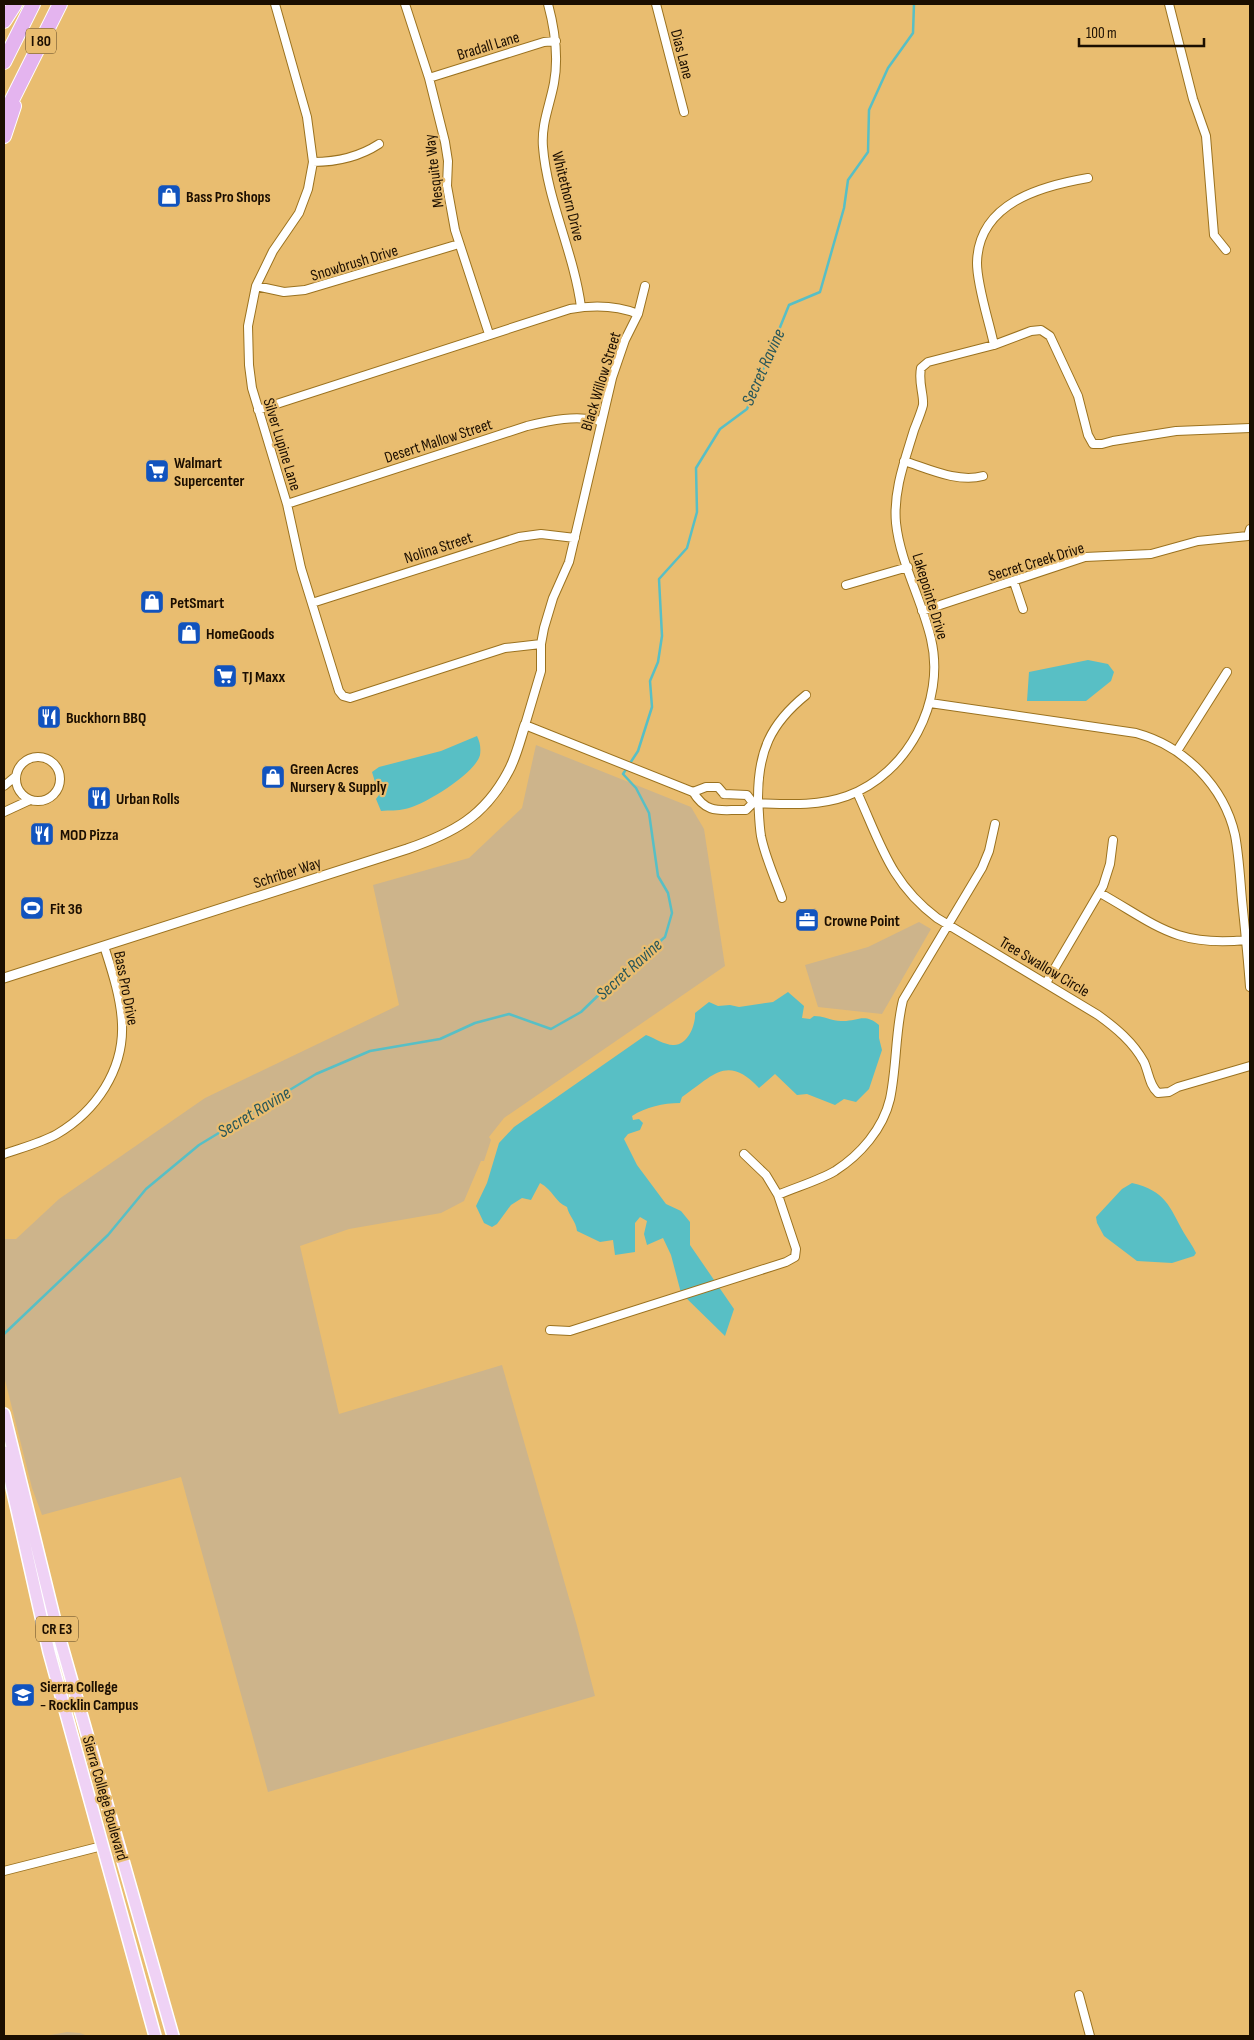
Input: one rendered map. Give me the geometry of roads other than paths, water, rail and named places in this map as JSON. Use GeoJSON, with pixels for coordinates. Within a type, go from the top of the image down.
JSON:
{"type":"FeatureCollection","features":[{"type":"Feature","properties":{"kind":"highway"},"geometry":{"type":"LineString","coordinates":[[4,21],[15,4]]}},
{"type":"Feature","properties":{"kind":"highway","name":"I 80"},"geometry":{"type":"LineString","coordinates":[[4,62],[33,4]]}},
{"type":"Feature","properties":{"kind":"highway","name":"I 80"},"geometry":{"type":"LineString","coordinates":[[4,116],[60,4]]}},
{"type":"Feature","properties":{"kind":"highway"},"geometry":{"type":"LineString","coordinates":[[4,136],[22,79]]}},
{"type":"Feature","properties":{"kind":"main road","name":"Sierra College Boulevard"},"geometry":{"type":"LineString","coordinates":[[4,1414],[111,1844],[155,2036]]}},
{"type":"Feature","properties":{"kind":"main road","name":"Sierra College Boulevard"},"geometry":{"type":"LineString","coordinates":[[4,1452],[41,1620],[111,1844],[152,1961],[173,2036]]}},
{"type":"Feature","properties":{"kind":"street","name":"Silver Lupine Lane"},"geometry":{"type":"LineString","coordinates":[[275,4],[307,117],[313,162],[308,189],[299,213],[273,251],[256,286],[249,313],[248,340],[251,379],[258,410],[287,504],[300,568],[339,691],[343,696],[350,698],[505,648],[541,644]]}},
{"type":"Feature","properties":{"kind":"street","name":"Mesquite Way"},"geometry":{"type":"LineString","coordinates":[[405,4],[429,78],[445,142],[448,161],[447,186],[459,244],[489,334]]}},
{"type":"Feature","properties":{"kind":"street","name":"Whitethorn Drive"},"geometry":{"type":"LineString","coordinates":[[548,4],[556,41],[556,65],[554,84],[543,123],[543,147],[548,176],[574,271],[581,307]]}},
{"type":"Feature","properties":{"kind":"street","name":"Dias Lane"},"geometry":{"type":"LineString","coordinates":[[656,4],[684,112]]}},
{"type":"Feature","properties":{"kind":"street"},"geometry":{"type":"LineString","coordinates":[[1169,4],[1193,99],[1206,136],[1214,235],[1226,250]]}},
{"type":"Feature","properties":{"kind":"street","name":"Bradall Lane"},"geometry":{"type":"LineString","coordinates":[[429,78],[544,42],[556,41]]}},
{"type":"Feature","properties":{"kind":"street"},"geometry":{"type":"LineString","coordinates":[[313,162],[342,160],[370,150],[379,144]]}},
{"type":"Feature","properties":{"kind":"street"},"geometry":{"type":"LineString","coordinates":[[1088,178],[1059,183],[1019,198],[994,217],[985,231],[977,262],[994,345],[1031,331],[1041,330],[1050,336],[1078,396],[1088,434],[1094,444],[1176,431],[1250,428]]}},
{"type":"Feature","properties":{"kind":"street","name":"Snowbrush Drive"},"geometry":{"type":"LineString","coordinates":[[256,286],[284,292],[305,290],[459,244]]}},
{"type":"Feature","properties":{"kind":"street"},"geometry":{"type":"LineString","coordinates":[[638,314],[645,286]]}},
{"type":"Feature","properties":{"kind":"street","name":"Black Willow Street"},"geometry":{"type":"LineString","coordinates":[[258,410],[489,334],[581,307],[615,307],[638,314],[619,358],[601,421],[569,562],[549,611],[541,644],[541,671],[525,725]]}},
{"type":"Feature","properties":{"kind":"street","name":"Lakepointe Drive"},"geometry":{"type":"LineString","coordinates":[[525,725],[693,792],[699,802],[710,810],[746,810],[756,803],[817,803],[857,792],[880,777],[907,750],[917,734],[930,703],[934,663],[931,639],[899,538],[895,510],[904,462],[923,404],[919,378],[921,368],[928,362],[994,345]]}},
{"type":"Feature","properties":{"kind":"street","name":"Desert Mallow Street"},"geometry":{"type":"LineString","coordinates":[[287,504],[527,426],[571,418],[601,421]]}},
{"type":"Feature","properties":{"kind":"street"},"geometry":{"type":"LineString","coordinates":[[904,462],[967,479],[983,476]]}},
{"type":"Feature","properties":{"kind":"street","name":"Secret Creek Drive"},"geometry":{"type":"LineString","coordinates":[[922,611],[1085,557],[1151,554],[1198,541],[1249,532]]}},
{"type":"Feature","properties":{"kind":"street","name":"Nolina Street"},"geometry":{"type":"LineString","coordinates":[[312,603],[511,539],[541,534],[575,538]]}},
{"type":"Feature","properties":{"kind":"street"},"geometry":{"type":"LineString","coordinates":[[846,585],[908,567]]}},
{"type":"Feature","properties":{"kind":"street"},"geometry":{"type":"LineString","coordinates":[[1014,582],[1023,609]]}},
{"type":"Feature","properties":{"kind":"street"},"geometry":{"type":"LineString","coordinates":[[1177,751],[1227,672]]}},
{"type":"Feature","properties":{"kind":"street"},"geometry":{"type":"LineString","coordinates":[[782,898],[761,836],[756,803],[759,770],[765,745],[775,726],[795,703],[806,695]]}},
{"type":"Feature","properties":{"kind":"street"},"geometry":{"type":"LineString","coordinates":[[930,703],[1136,733],[1156,740],[1177,751],[1210,783],[1225,807],[1230,820],[1237,849],[1250,987]]}},
{"type":"Feature","properties":{"kind":"street","name":"Schriber Way"},"geometry":{"type":"LineString","coordinates":[[4,978],[406,849],[436,839],[459,828],[488,803],[509,771],[525,725]]}},
{"type":"Feature","properties":{"kind":"street"},"geometry":{"type":"LineString","coordinates":[[4,786],[16,776],[23,763],[35,757],[47,759],[55,765],[59,775],[57,789],[48,798],[42,801],[30,800],[4,812]]}},
{"type":"Feature","properties":{"kind":"street"},"geometry":{"type":"LineString","coordinates":[[16,776],[19,790],[30,800]]}},
{"type":"Feature","properties":{"kind":"street","name":"Lakepointe Drive"},"geometry":{"type":"LineString","coordinates":[[693,792],[706,787],[718,787],[724,794],[747,795],[756,803]]}},
{"type":"Feature","properties":{"kind":"street","name":"Tree Swallow Circle"},"geometry":{"type":"LineString","coordinates":[[857,792],[899,881],[921,905],[949,925],[1114,1026],[1136,1050],[1148,1071],[1152,1088],[1158,1093],[1169,1092],[1178,1087],[1250,1066]]}},
{"type":"Feature","properties":{"kind":"street"},"geometry":{"type":"LineString","coordinates":[[720,809],[724,794]]}},
{"type":"Feature","properties":{"kind":"street"},"geometry":{"type":"LineString","coordinates":[[778,1195],[834,1172],[860,1152],[878,1126],[890,1100],[898,1021],[903,1000],[949,925],[989,851],[995,824]]}},
{"type":"Feature","properties":{"kind":"street"},"geometry":{"type":"LineString","coordinates":[[1046,983],[1100,893],[1107,877],[1113,840]]}},
{"type":"Feature","properties":{"kind":"street"},"geometry":{"type":"LineString","coordinates":[[1100,893],[1150,924],[1182,938],[1202,942],[1246,940]]}},
{"type":"Feature","properties":{"kind":"street","name":"Bass Pro Drive"},"geometry":{"type":"LineString","coordinates":[[4,1154],[56,1135],[83,1116],[101,1094],[116,1069],[122,1036],[122,1022],[104,946]]}},
{"type":"Feature","properties":{"kind":"street"},"geometry":{"type":"LineString","coordinates":[[550,1330],[570,1331],[786,1262],[795,1257],[796,1249],[778,1195],[766,1175],[744,1154]]}},
{"type":"Feature","properties":{"kind":"street"},"geometry":{"type":"LineString","coordinates":[[6,1871],[111,1844]]}},
{"type":"Feature","properties":{"kind":"street"},"geometry":{"type":"LineString","coordinates":[[1079,1995],[1090,2036]]}},
{"type":"Feature","properties":{"kind":"water"},"geometry":{"type":"Polygon","coordinates":[[[1088,660],[1108,664],[1114,672],[1111,681],[1086,701],[1027,701],[1029,672],[1088,660]]]}},
{"type":"Feature","properties":{"kind":"water"},"geometry":{"type":"Polygon","coordinates":[[[477,736],[480,745],[480,755],[469,771],[448,788],[413,807],[381,811],[376,799],[384,788],[375,782],[372,772],[379,767],[441,751],[477,736]]]}},
{"type":"Feature","properties":{"kind":"water"},"geometry":{"type":"Polygon","coordinates":[[[788,992],[804,1006],[802,1018],[810,1019],[818,1016],[847,1021],[865,1018],[879,1025],[879,1038],[882,1050],[869,1089],[856,1102],[844,1099],[835,1105],[807,1094],[797,1095],[775,1074],[759,1088],[738,1072],[729,1070],[712,1076],[682,1097],[680,1103],[655,1106],[632,1116],[633,1120],[639,1119],[643,1123],[640,1130],[628,1134],[624,1139],[637,1165],[666,1204],[681,1211],[690,1222],[690,1245],[734,1309],[725,1336],[681,1293],[671,1255],[663,1238],[647,1245],[644,1234],[647,1221],[640,1217],[635,1223],[635,1252],[615,1255],[613,1240],[600,1242],[577,1231],[567,1207],[540,1183],[531,1200],[522,1198],[511,1205],[497,1224],[492,1227],[484,1223],[476,1206],[487,1183],[499,1143],[514,1127],[646,1035],[670,1045],[683,1042],[690,1034],[695,1013],[709,1002],[718,1006],[730,1005],[739,1007],[773,1002],[788,992]]]}},
{"type":"Feature","properties":{"kind":"water"},"geometry":{"type":"Polygon","coordinates":[[[1132,1183],[1152,1190],[1165,1201],[1195,1250],[1194,1256],[1172,1263],[1137,1261],[1104,1236],[1096,1217],[1122,1189],[1132,1183]]]}},
{"type":"Feature","properties":{"kind":"waterway","name":"Secret Ravine"},"geometry":{"type":"LineString","coordinates":[[4,1334],[108,1235],[146,1189],[199,1145],[316,1074],[370,1051],[440,1039],[475,1023],[509,1014],[551,1029],[581,1012],[611,983],[665,937],[672,913],[668,893],[658,876],[649,813],[636,788],[623,774],[638,751],[652,707],[650,681],[658,662],[662,636],[659,579],[687,548],[697,512],[696,468],[720,429],[747,409],[789,305],[820,292],[844,208],[848,180],[868,152],[869,110],[888,68],[913,33],[914,4]]}},
{"type":"Feature","properties":{"kind":"place","name":"Bass Pro Shops"},"geometry":{"type":"Point","coordinates":[169,196]}},
{"type":"Feature","properties":{"kind":"place","name":"Walmart Supercenter"},"geometry":{"type":"Point","coordinates":[157,471]}},
{"type":"Feature","properties":{"kind":"place","name":"PetSmart"},"geometry":{"type":"Point","coordinates":[152,602]}},
{"type":"Feature","properties":{"kind":"place","name":"HomeGoods"},"geometry":{"type":"Point","coordinates":[189,633]}},
{"type":"Feature","properties":{"kind":"place","name":"TJ Maxx"},"geometry":{"type":"Point","coordinates":[225,676]}},
{"type":"Feature","properties":{"kind":"place","name":"Buckhorn BBQ"},"geometry":{"type":"Point","coordinates":[49,717]}},
{"type":"Feature","properties":{"kind":"place","name":"Green Acres Nursery & Supply"},"geometry":{"type":"Point","coordinates":[273,777]}},
{"type":"Feature","properties":{"kind":"place","name":"Urban Rolls"},"geometry":{"type":"Point","coordinates":[99,798]}},
{"type":"Feature","properties":{"kind":"place","name":"MOD Pizza"},"geometry":{"type":"Point","coordinates":[42,834]}},
{"type":"Feature","properties":{"kind":"place","name":"Fit 36"},"geometry":{"type":"Point","coordinates":[32,908]}},
{"type":"Feature","properties":{"kind":"place","name":"Crowne Point"},"geometry":{"type":"Point","coordinates":[807,920]}},
{"type":"Feature","properties":{"kind":"place","name":"Sierra College - Rocklin Campus"},"geometry":{"type":"Point","coordinates":[23,1695]}}]}
